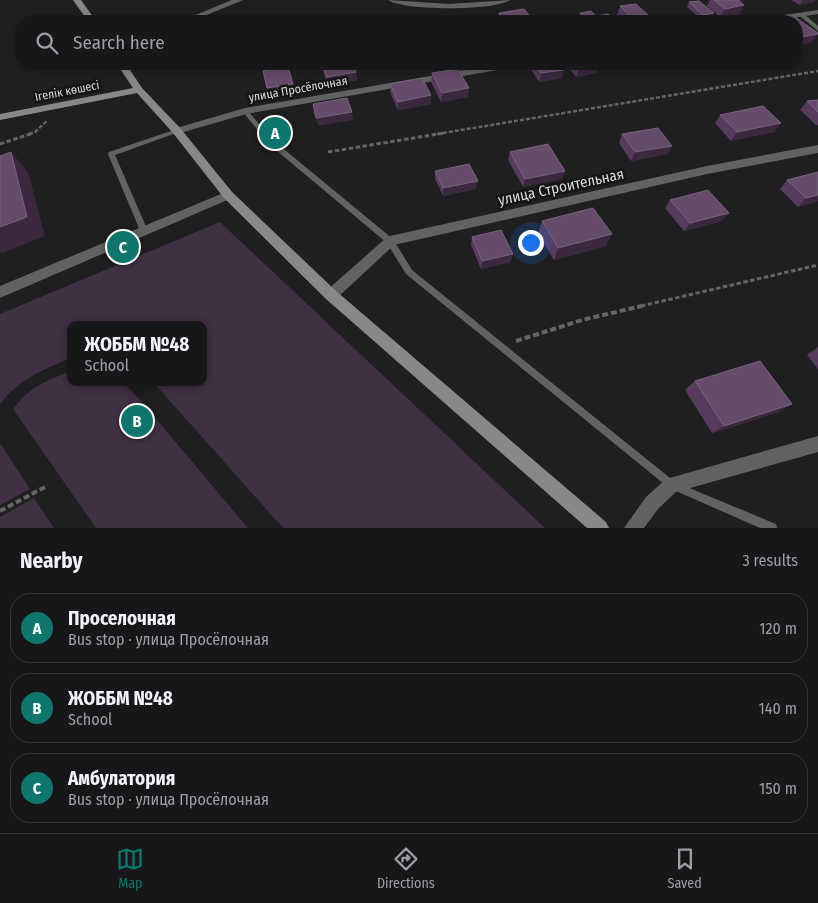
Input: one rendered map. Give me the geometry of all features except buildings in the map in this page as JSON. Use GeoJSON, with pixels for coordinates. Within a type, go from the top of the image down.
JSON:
{"type":"FeatureCollection","features":[{"type":"Feature","properties":{"kind":"main road"},"geometry":{"type":"LineString","coordinates":[[77,0],[88,15]]}},
{"type":"Feature","properties":{"kind":"main road"},"geometry":{"type":"LineString","coordinates":[[126,70],[140,90],[177,131],[228,196],[331,295],[600,528]]}},
{"type":"Feature","properties":{"kind":"main road","name":"Ігелік көшесі"},"geometry":{"type":"LineString","coordinates":[[0,117],[140,90]]}},
{"type":"Feature","properties":{"kind":"street"},"geometry":{"type":"LineString","coordinates":[[200,15],[239,0]]}},
{"type":"Feature","properties":{"kind":"street"},"geometry":{"type":"LineString","coordinates":[[392,0],[422,6],[468,7],[506,0]]}},
{"type":"Feature","properties":{"kind":"street"},"geometry":{"type":"LineString","coordinates":[[796,15],[818,12]]}},
{"type":"Feature","properties":{"kind":"street","name":"улица Просёлочная"},"geometry":{"type":"LineString","coordinates":[[177,131],[245,111],[480,70]]}},
{"type":"Feature","properties":{"kind":"street","name":"улица Строительная"},"geometry":{"type":"LineString","coordinates":[[331,295],[390,241],[707,170],[818,149]]}},
{"type":"Feature","properties":{"kind":"street"},"geometry":{"type":"LineString","coordinates":[[0,292],[228,196]]}},
{"type":"Feature","properties":{"kind":"street"},"geometry":{"type":"LineString","coordinates":[[632,528],[652,503],[672,485],[818,444]]}},
{"type":"Feature","properties":{"kind":"lane"},"geometry":{"type":"LineString","coordinates":[[802,14],[818,29]]}},
{"type":"Feature","properties":{"kind":"lane"},"geometry":{"type":"LineString","coordinates":[[245,111],[272,143],[390,241],[409,272],[672,485],[772,528]]}},
{"type":"Feature","properties":{"kind":"lane"},"geometry":{"type":"LineString","coordinates":[[144,231],[111,154],[177,131]]}},
{"type":"Feature","properties":{"kind":"path"},"geometry":{"type":"LineString","coordinates":[[328,152],[818,71]]}},
{"type":"Feature","properties":{"kind":"path"},"geometry":{"type":"LineString","coordinates":[[0,144],[35,132],[67,103]]}},
{"type":"Feature","properties":{"kind":"path"},"geometry":{"type":"LineString","coordinates":[[498,345],[521,340],[582,320],[818,265]]}},
{"type":"Feature","properties":{"kind":"path"},"geometry":{"type":"LineString","coordinates":[[0,511],[47,486]]}},
{"type":"Feature","properties":{"kind":"shaded area"},"geometry":{"type":"Polygon","coordinates":[[[220,222],[545,528],[283,528],[157,386],[207,386],[207,321],[67,321],[67,360],[41,371],[23,382],[0,404],[0,314],[220,222]]]}},
{"type":"Feature","properties":{"kind":"shaded area"},"geometry":{"type":"Polygon","coordinates":[[[67,372],[67,386],[128,386],[248,528],[96,528],[13,409],[31,390],[67,372]]]}},
{"type":"Feature","properties":{"kind":"shaded area"},"geometry":{"type":"Polygon","coordinates":[[[0,443],[30,489],[0,505],[0,443]]]}},
{"type":"Feature","properties":{"kind":"shaded area"},"geometry":{"type":"Polygon","coordinates":[[[34,498],[54,528],[0,528],[0,517],[34,498]]]}},
{"type":"Feature","properties":{"kind":"place","name":"Проселочная"},"geometry":{"type":"Point","coordinates":[275,133]}},
{"type":"Feature","properties":{"kind":"place","name":"Амбулатория"},"geometry":{"type":"Point","coordinates":[123,247]}},
{"type":"Feature","properties":{"kind":"place","name":"ЖОББМ №48"},"geometry":{"type":"Point","coordinates":[137,421]}}]}
